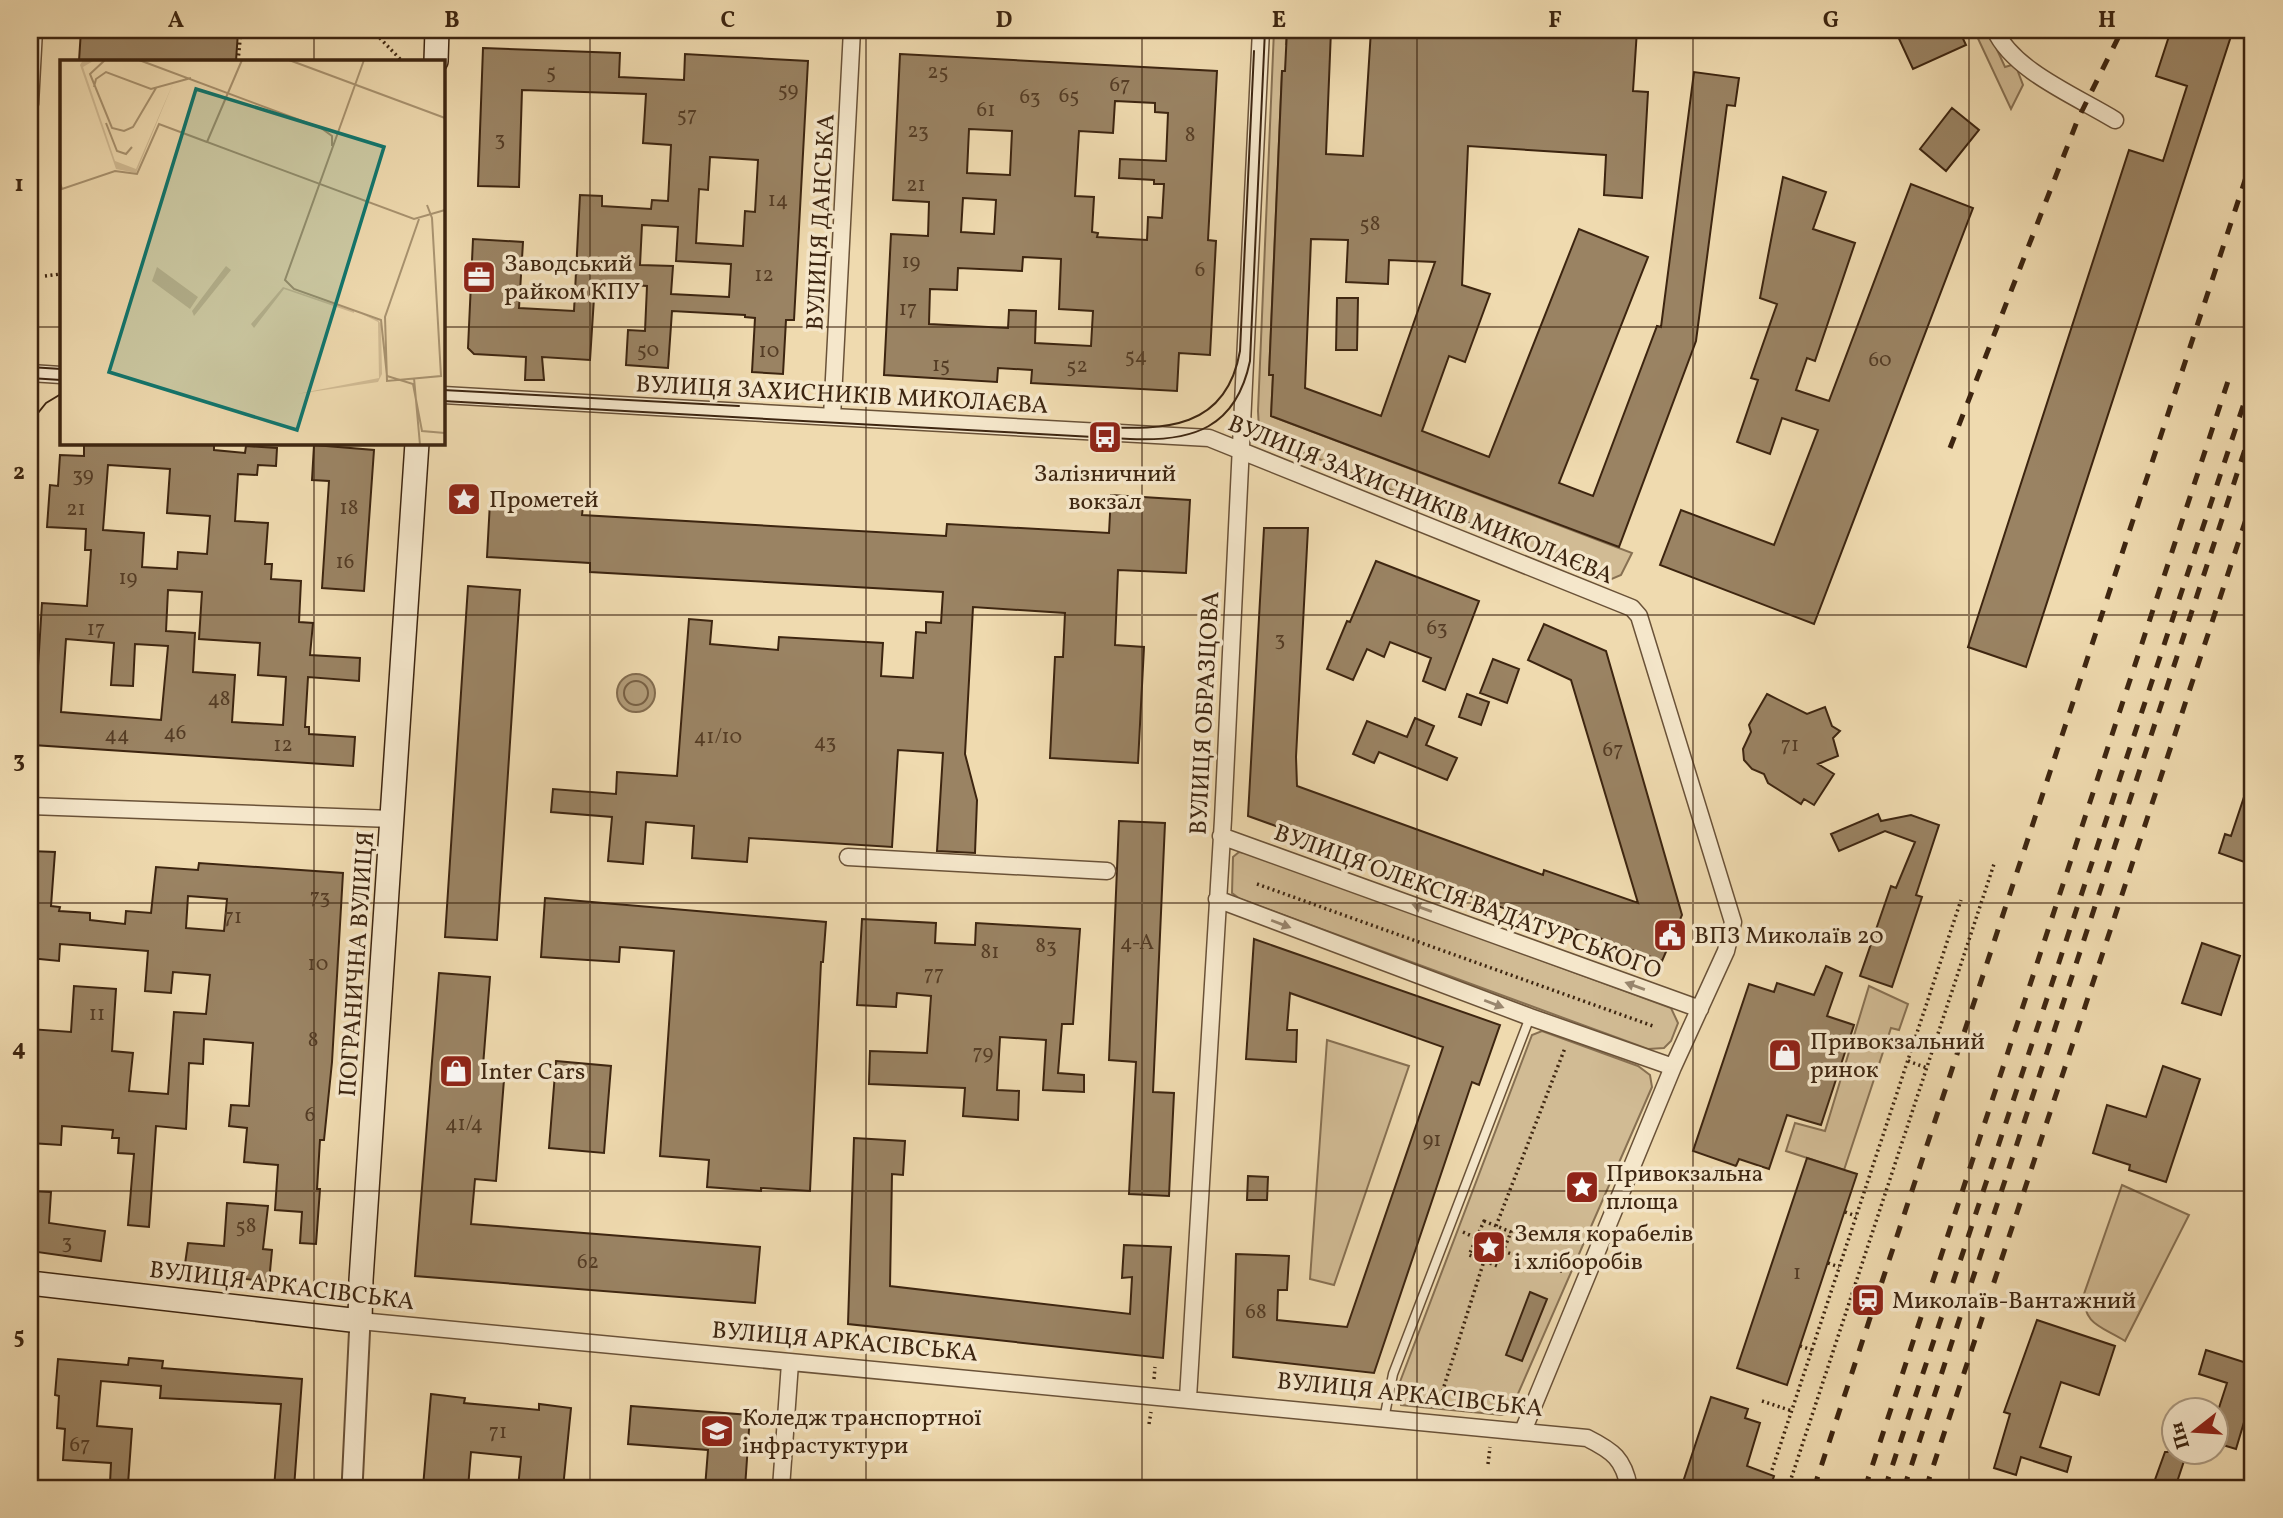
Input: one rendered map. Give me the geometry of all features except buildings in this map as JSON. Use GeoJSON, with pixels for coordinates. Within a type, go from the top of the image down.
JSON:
{"type":"FeatureCollection","features":[{"type":"Feature","properties":{"kind":"main road"},"geometry":{"type":"LineString","coordinates":[[436,60],[437,30]]}},
{"type":"Feature","properties":{"kind":"main road","name":"ПОГРАНИЧНА ВУЛИЦЯ"},"geometry":{"type":"LineString","coordinates":[[360,1321],[417,444]]}},
{"type":"Feature","properties":{"kind":"main road","name":"ВУЛИЦЯ АРКАСІВСЬКА"},"geometry":{"type":"LineString","coordinates":[[30,1283],[360,1321]]}},
{"type":"Feature","properties":{"kind":"street"},"geometry":{"type":"LineString","coordinates":[[30,104],[34,30]]}},
{"type":"Feature","properties":{"kind":"street","name":"ВУЛИЦЯ ДАНСЬКА"},"geometry":{"type":"LineString","coordinates":[[832,417],[852,30]]}},
{"type":"Feature","properties":{"kind":"street","name":"ВУЛИЦЯ ОБРАЗЦОВА"},"geometry":{"type":"LineString","coordinates":[[1188,1398],[1221,836],[1261,30]]}},
{"type":"Feature","properties":{"kind":"street"},"geometry":{"type":"LineString","coordinates":[[1995,30],[1999,39],[2027,68],[2115,121]]}},
{"type":"Feature","properties":{"kind":"street"},"geometry":{"type":"LineString","coordinates":[[30,373],[60,375]]}},
{"type":"Feature","properties":{"kind":"street","name":"ВУЛИЦЯ ЗАХИСНИКІВ МИКОЛАЄВА"},"geometry":{"type":"LineString","coordinates":[[444,395],[1209,438],[1632,608],[1639,615],[1733,922],[1726,951],[1700,1009]]}},
{"type":"Feature","properties":{"kind":"street"},"geometry":{"type":"LineString","coordinates":[[30,806],[392,820]]}},
{"type":"Feature","properties":{"kind":"street","name":"ВУЛИЦЯ ОЛЕКСІЯ ВАДАТУРСЬКОГО"},"geometry":{"type":"LineString","coordinates":[[1221,836],[1700,1009]]}},
{"type":"Feature","properties":{"kind":"street"},"geometry":{"type":"LineString","coordinates":[[848,857],[1107,871]]}},
{"type":"Feature","properties":{"kind":"street"},"geometry":{"type":"LineString","coordinates":[[1217,899],[1530,1017],[1673,1067]]}},
{"type":"Feature","properties":{"kind":"street"},"geometry":{"type":"LineString","coordinates":[[1523,1431],[1673,1067],[1700,1009]]}},
{"type":"Feature","properties":{"kind":"street","name":"ВУЛИЦЯ АРКАСІВСЬКА"},"geometry":{"type":"LineString","coordinates":[[360,1321],[1587,1438],[1619,1457],[1629,1488]]}},
{"type":"Feature","properties":{"kind":"street","name":"ПОГРАНИЧНА ВУЛИЦЯ"},"geometry":{"type":"LineString","coordinates":[[352,1488],[360,1321]]}},
{"type":"Feature","properties":{"kind":"street"},"geometry":{"type":"LineString","coordinates":[[781,1488],[790,1363]]}},
{"type":"Feature","properties":{"kind":"lane"},"geometry":{"type":"LineString","coordinates":[[1384,1419],[1393,1374],[1530,1017]]}},
{"type":"Feature","properties":{"kind":"path"},"geometry":{"type":"LineString","coordinates":[[238,60],[241,30]]}},
{"type":"Feature","properties":{"kind":"path"},"geometry":{"type":"LineString","coordinates":[[372,30],[401,60]]}},
{"type":"Feature","properties":{"kind":"path"},"geometry":{"type":"LineString","coordinates":[[45,276],[60,274]]}},
{"type":"Feature","properties":{"kind":"path"},"geometry":{"type":"LineString","coordinates":[[1788,1488],[1994,864]]}},
{"type":"Feature","properties":{"kind":"path"},"geometry":{"type":"LineString","coordinates":[[1257,884],[1653,1026]]}},
{"type":"Feature","properties":{"kind":"path"},"geometry":{"type":"LineString","coordinates":[[1772,1470],[1961,900]]}},
{"type":"Feature","properties":{"kind":"path"},"geometry":{"type":"LineString","coordinates":[[1496,1226],[1566,1046]]}},
{"type":"Feature","properties":{"kind":"path"},"geometry":{"type":"LineString","coordinates":[[1908,1061],[1927,1068]]}},
{"type":"Feature","properties":{"kind":"path"},"geometry":{"type":"LineString","coordinates":[[1845,1212],[1856,1216]]}},
{"type":"Feature","properties":{"kind":"path"},"geometry":{"type":"LineString","coordinates":[[1484,1221],[1511,1232],[1497,1266],[1469,1255],[1476,1238],[1484,1221]]}},
{"type":"Feature","properties":{"kind":"path"},"geometry":{"type":"LineString","coordinates":[[1463,1232],[1476,1238]]}},
{"type":"Feature","properties":{"kind":"path"},"geometry":{"type":"LineString","coordinates":[[1503,1251],[1564,1272]]}},
{"type":"Feature","properties":{"kind":"path"},"geometry":{"type":"LineString","coordinates":[[1439,1402],[1484,1261]]}},
{"type":"Feature","properties":{"kind":"path"},"geometry":{"type":"LineString","coordinates":[[1828,1263],[1840,1267]]}},
{"type":"Feature","properties":{"kind":"path"},"geometry":{"type":"LineString","coordinates":[[1800,1346],[1812,1350]]}},
{"type":"Feature","properties":{"kind":"path"},"geometry":{"type":"LineString","coordinates":[[1154,1381],[1155,1367]]}},
{"type":"Feature","properties":{"kind":"path"},"geometry":{"type":"LineString","coordinates":[[1762,1401],[1792,1411]]}},
{"type":"Feature","properties":{"kind":"path"},"geometry":{"type":"LineString","coordinates":[[1149,1424],[1151,1410]]}},
{"type":"Feature","properties":{"kind":"path"},"geometry":{"type":"LineString","coordinates":[[1488,1464],[1490,1447]]}},
{"type":"Feature","properties":{"kind":"shaded area"},"geometry":{"type":"Polygon","coordinates":[[[1274,30],[1287,30],[1286,44],[1290,44],[1289,71],[1282,71],[1269,375],[1273,375],[1271,416],[1632,553],[1621,575],[1607,581],[1262,435],[1259,430],[1258,411],[1274,30]]]}},
{"type":"Feature","properties":{"kind":"shaded area"},"geometry":{"type":"Polygon","coordinates":[[[1974,30],[1988,30],[2005,67],[2015,64],[2023,85],[2011,109],[1974,30]]]}},
{"type":"Feature","properties":{"kind":"shaded area"},"geometry":{"type":"Polygon","coordinates":[[[1239,852],[1253,854],[1671,1008],[1678,1023],[1671,1041],[1664,1048],[1648,1049],[1240,899],[1232,893],[1233,857],[1239,852]]]}},
{"type":"Feature","properties":{"kind":"shaded area"},"geometry":{"type":"Polygon","coordinates":[[[1869,986],[1908,1004],[1899,1030],[1891,1028],[1844,1170],[1786,1151],[1795,1123],[1825,1131],[1869,986]]]}},
{"type":"Feature","properties":{"kind":"shaded area"},"geometry":{"type":"Polygon","coordinates":[[[1542,1031],[1638,1066],[1650,1075],[1652,1087],[1510,1412],[1502,1415],[1401,1405],[1398,1387],[1532,1035],[1542,1031]]]}},
{"type":"Feature","properties":{"kind":"shaded area"},"geometry":{"type":"Polygon","coordinates":[[[1327,1040],[1409,1066],[1334,1285],[1310,1279],[1327,1040]]]}},
{"type":"Feature","properties":{"kind":"shaded area"},"geometry":{"type":"Polygon","coordinates":[[[2122,1185],[2189,1215],[2125,1341],[2095,1324],[2084,1304],[2084,1294],[2122,1185]]]}},
{"type":"Feature","properties":{"kind":"water"},"geometry":{"type":"Polygon","coordinates":[[[636,674],[649,680],[655,693],[649,706],[636,712],[623,706],[617,693],[623,680],[636,674]]]}},
{"type":"Feature","properties":{"kind":"tram line"},"geometry":{"type":"LineString","coordinates":[[444,401],[1130,439],[1173,437],[1208,426],[1222,416],[1234,402],[1250,361],[1265,30]]}},
{"type":"Feature","properties":{"kind":"tram line"},"geometry":{"type":"LineString","coordinates":[[1099,427],[1147,428],[1189,420],[1207,411],[1221,397],[1233,377],[1240,351],[1254,51]]}},
{"type":"Feature","properties":{"kind":"tram line"},"geometry":{"type":"LineString","coordinates":[[30,367],[60,369]]}},
{"type":"Feature","properties":{"kind":"tram line"},"geometry":{"type":"LineString","coordinates":[[30,378],[60,380]]}},
{"type":"Feature","properties":{"kind":"tram line"},"geometry":{"type":"LineString","coordinates":[[444,390],[739,406]]}},
{"type":"Feature","properties":{"kind":"tram line"},"geometry":{"type":"LineString","coordinates":[[30,423],[46,403],[60,395]]}},
{"type":"Feature","properties":{"kind":"railway"},"geometry":{"type":"LineString","coordinates":[[1950,448],[2078,119],[2122,30]]}},
{"type":"Feature","properties":{"kind":"railway"},"geometry":{"type":"LineString","coordinates":[[1814,1488],[2253,156]]}},
{"type":"Feature","properties":{"kind":"railway"},"geometry":{"type":"LineString","coordinates":[[1865,1488],[2230,375]]}},
{"type":"Feature","properties":{"kind":"railway"},"geometry":{"type":"LineString","coordinates":[[1885,1488],[2251,382]]}},
{"type":"Feature","properties":{"kind":"railway"},"geometry":{"type":"LineString","coordinates":[[1904,1488],[2253,425]]}},
{"type":"Feature","properties":{"kind":"railway"},"geometry":{"type":"LineString","coordinates":[[1926,1488],[2253,498]]}},
{"type":"Feature","properties":{"kind":"place","name":"Заводський райком КПУ"},"geometry":{"type":"Point","coordinates":[479,277]}},
{"type":"Feature","properties":{"kind":"place","name":"Залізничний вокзал"},"geometry":{"type":"Point","coordinates":[1105,437]}},
{"type":"Feature","properties":{"kind":"place","name":"Прометей"},"geometry":{"type":"Point","coordinates":[464,499]}},
{"type":"Feature","properties":{"kind":"place","name":"ВПЗ Миколаїв 20"},"geometry":{"type":"Point","coordinates":[1670,935]}},
{"type":"Feature","properties":{"kind":"place","name":"Привокзальний ринок"},"geometry":{"type":"Point","coordinates":[1785,1055]}},
{"type":"Feature","properties":{"kind":"place","name":"Inter Cars"},"geometry":{"type":"Point","coordinates":[456,1071]}},
{"type":"Feature","properties":{"kind":"place","name":"Привокзальна площа"},"geometry":{"type":"Point","coordinates":[1582,1187]}},
{"type":"Feature","properties":{"kind":"place","name":"Земля корабелів і хліборобів"},"geometry":{"type":"Point","coordinates":[1489,1247]}},
{"type":"Feature","properties":{"kind":"place","name":"Миколаїв-Вантажний"},"geometry":{"type":"Point","coordinates":[1868,1300]}},
{"type":"Feature","properties":{"kind":"place","name":"Коледж транспортної інфрастуктури"},"geometry":{"type":"Point","coordinates":[717,1431]}}]}
